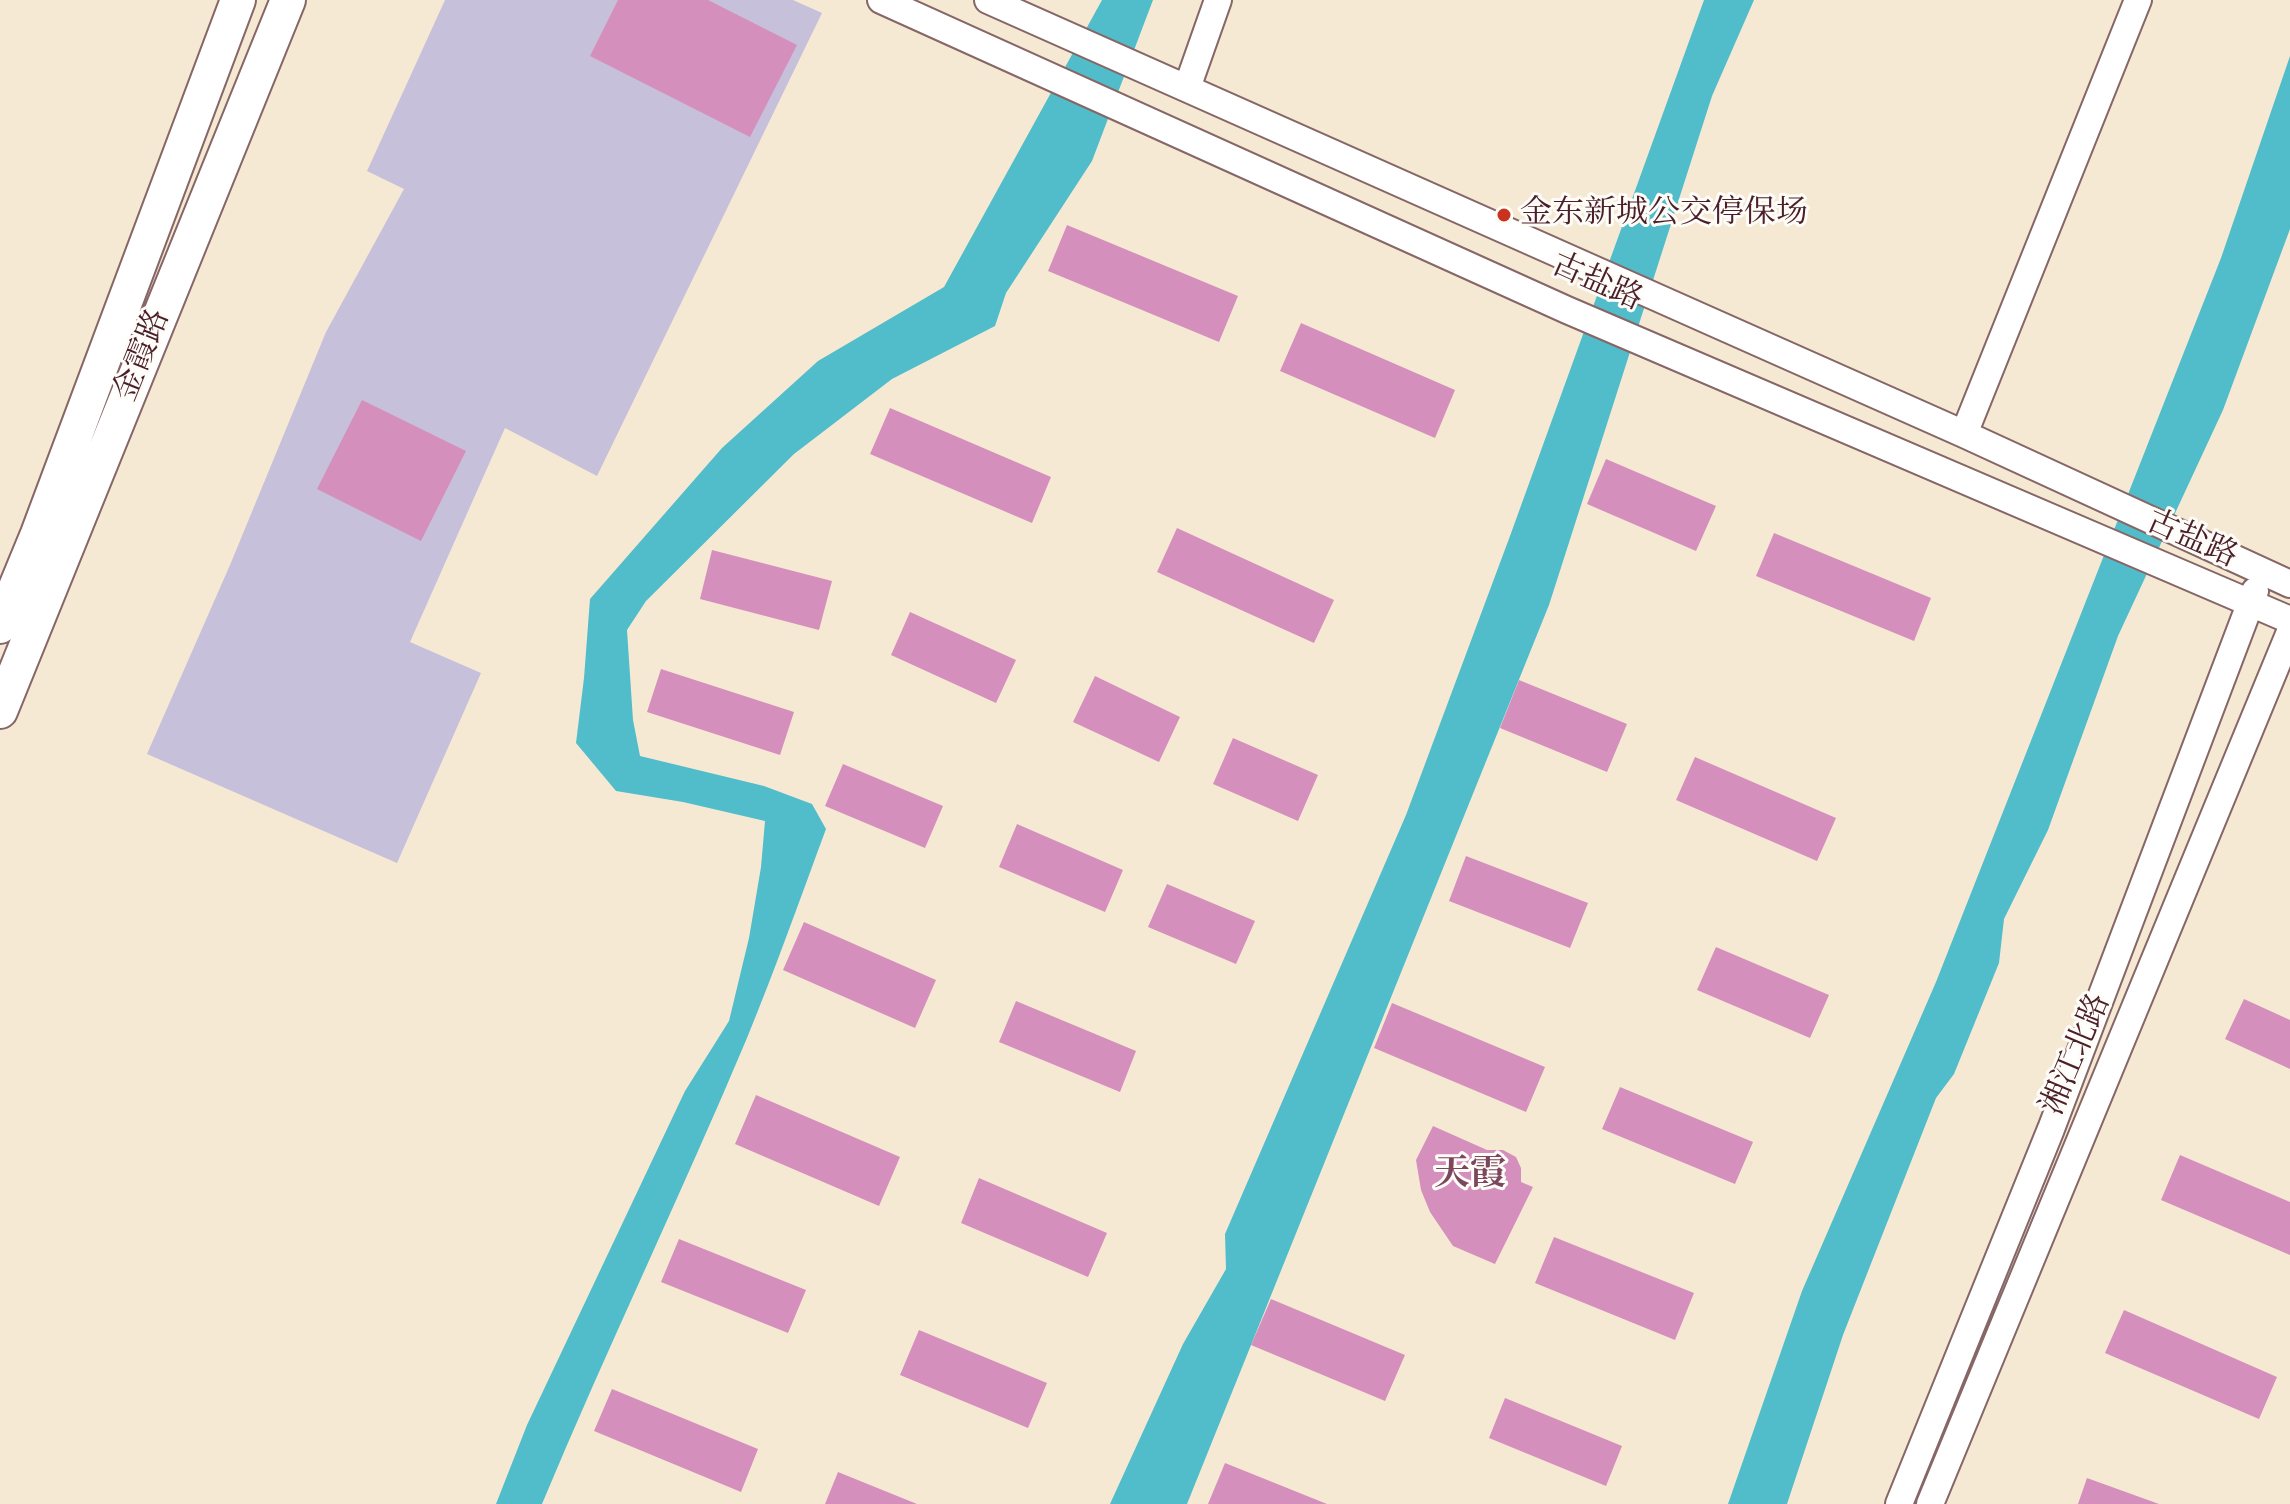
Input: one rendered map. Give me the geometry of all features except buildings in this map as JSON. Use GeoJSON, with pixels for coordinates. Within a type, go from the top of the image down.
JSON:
{"type":"FeatureCollection","features":[{"type":"Feature","properties":{"kind":"main road","name":"金霞路"},"geometry":{"type":"LineString","coordinates":[[0,626],[38,534],[238,0]]}},
{"type":"Feature","properties":{"kind":"main road","name":"金霞路"},"geometry":{"type":"LineString","coordinates":[[0,711],[288,0]]}},
{"type":"Feature","properties":{"kind":"street","name":"古盐路"},"geometry":{"type":"LineString","coordinates":[[881,0],[1567,310],[2290,620]]}},
{"type":"Feature","properties":{"kind":"street","name":"古盐路"},"geometry":{"type":"LineString","coordinates":[[988,0],[1964,434],[2290,584]]}},
{"type":"Feature","properties":{"kind":"street"},"geometry":{"type":"LineString","coordinates":[[1187,88],[1218,0]]}},
{"type":"Feature","properties":{"kind":"street"},"geometry":{"type":"LineString","coordinates":[[1964,434],[2138,0]]}},
{"type":"Feature","properties":{"kind":"street"},"geometry":{"type":"LineString","coordinates":[[1899,1504],[2051,1129],[2260,572]]}},
{"type":"Feature","properties":{"kind":"street","name":"湘江北路"},"geometry":{"type":"LineString","coordinates":[[1930,1504],[2290,632]]}},
{"type":"Feature","properties":{"kind":"shaded area"},"geometry":{"type":"Polygon","coordinates":[[[445,0],[793,0],[822,13],[597,476],[505,428],[410,642],[481,673],[397,863],[147,754],[230,565],[326,332],[404,189],[367,171],[445,0]]]}},
{"type":"Feature","properties":{"kind":"water"},"geometry":{"type":"Polygon","coordinates":[[[1102,0],[1153,0],[1092,161],[1006,293],[995,326],[892,379],[794,454],[646,601],[627,630],[633,720],[640,756],[764,786],[812,804],[826,829],[747,1038],[542,1504],[496,1504],[527,1425],[685,1091],[729,1021],[749,938],[761,867],[765,821],[683,802],[616,791],[576,743],[590,599],[722,448],[818,361],[944,287],[1102,0]]]}},
{"type":"Feature","properties":{"kind":"water"},"geometry":{"type":"Polygon","coordinates":[[[1704,0],[1754,0],[1712,96],[1549,605],[1187,1504],[1110,1504],[1183,1344],[1226,1269],[1225,1234],[1406,815],[1704,0]]]}},
{"type":"Feature","properties":{"kind":"water"},"geometry":{"type":"Polygon","coordinates":[[[2290,56],[2290,229],[2223,410],[2118,636],[2048,830],[2004,919],[1999,963],[1954,1074],[1936,1098],[1843,1335],[1787,1504],[1728,1504],[1802,1291],[1936,982],[2221,258],[2290,56]]]}},
{"type":"Feature","properties":{"kind":"place","name":"金东新城公交停保场"},"geometry":{"type":"Point","coordinates":[1504,215]}},
{"type":"Feature","properties":{"kind":"district","name":"天霞"},"geometry":{"type":"Point","coordinates":[1470,1177]}}]}
